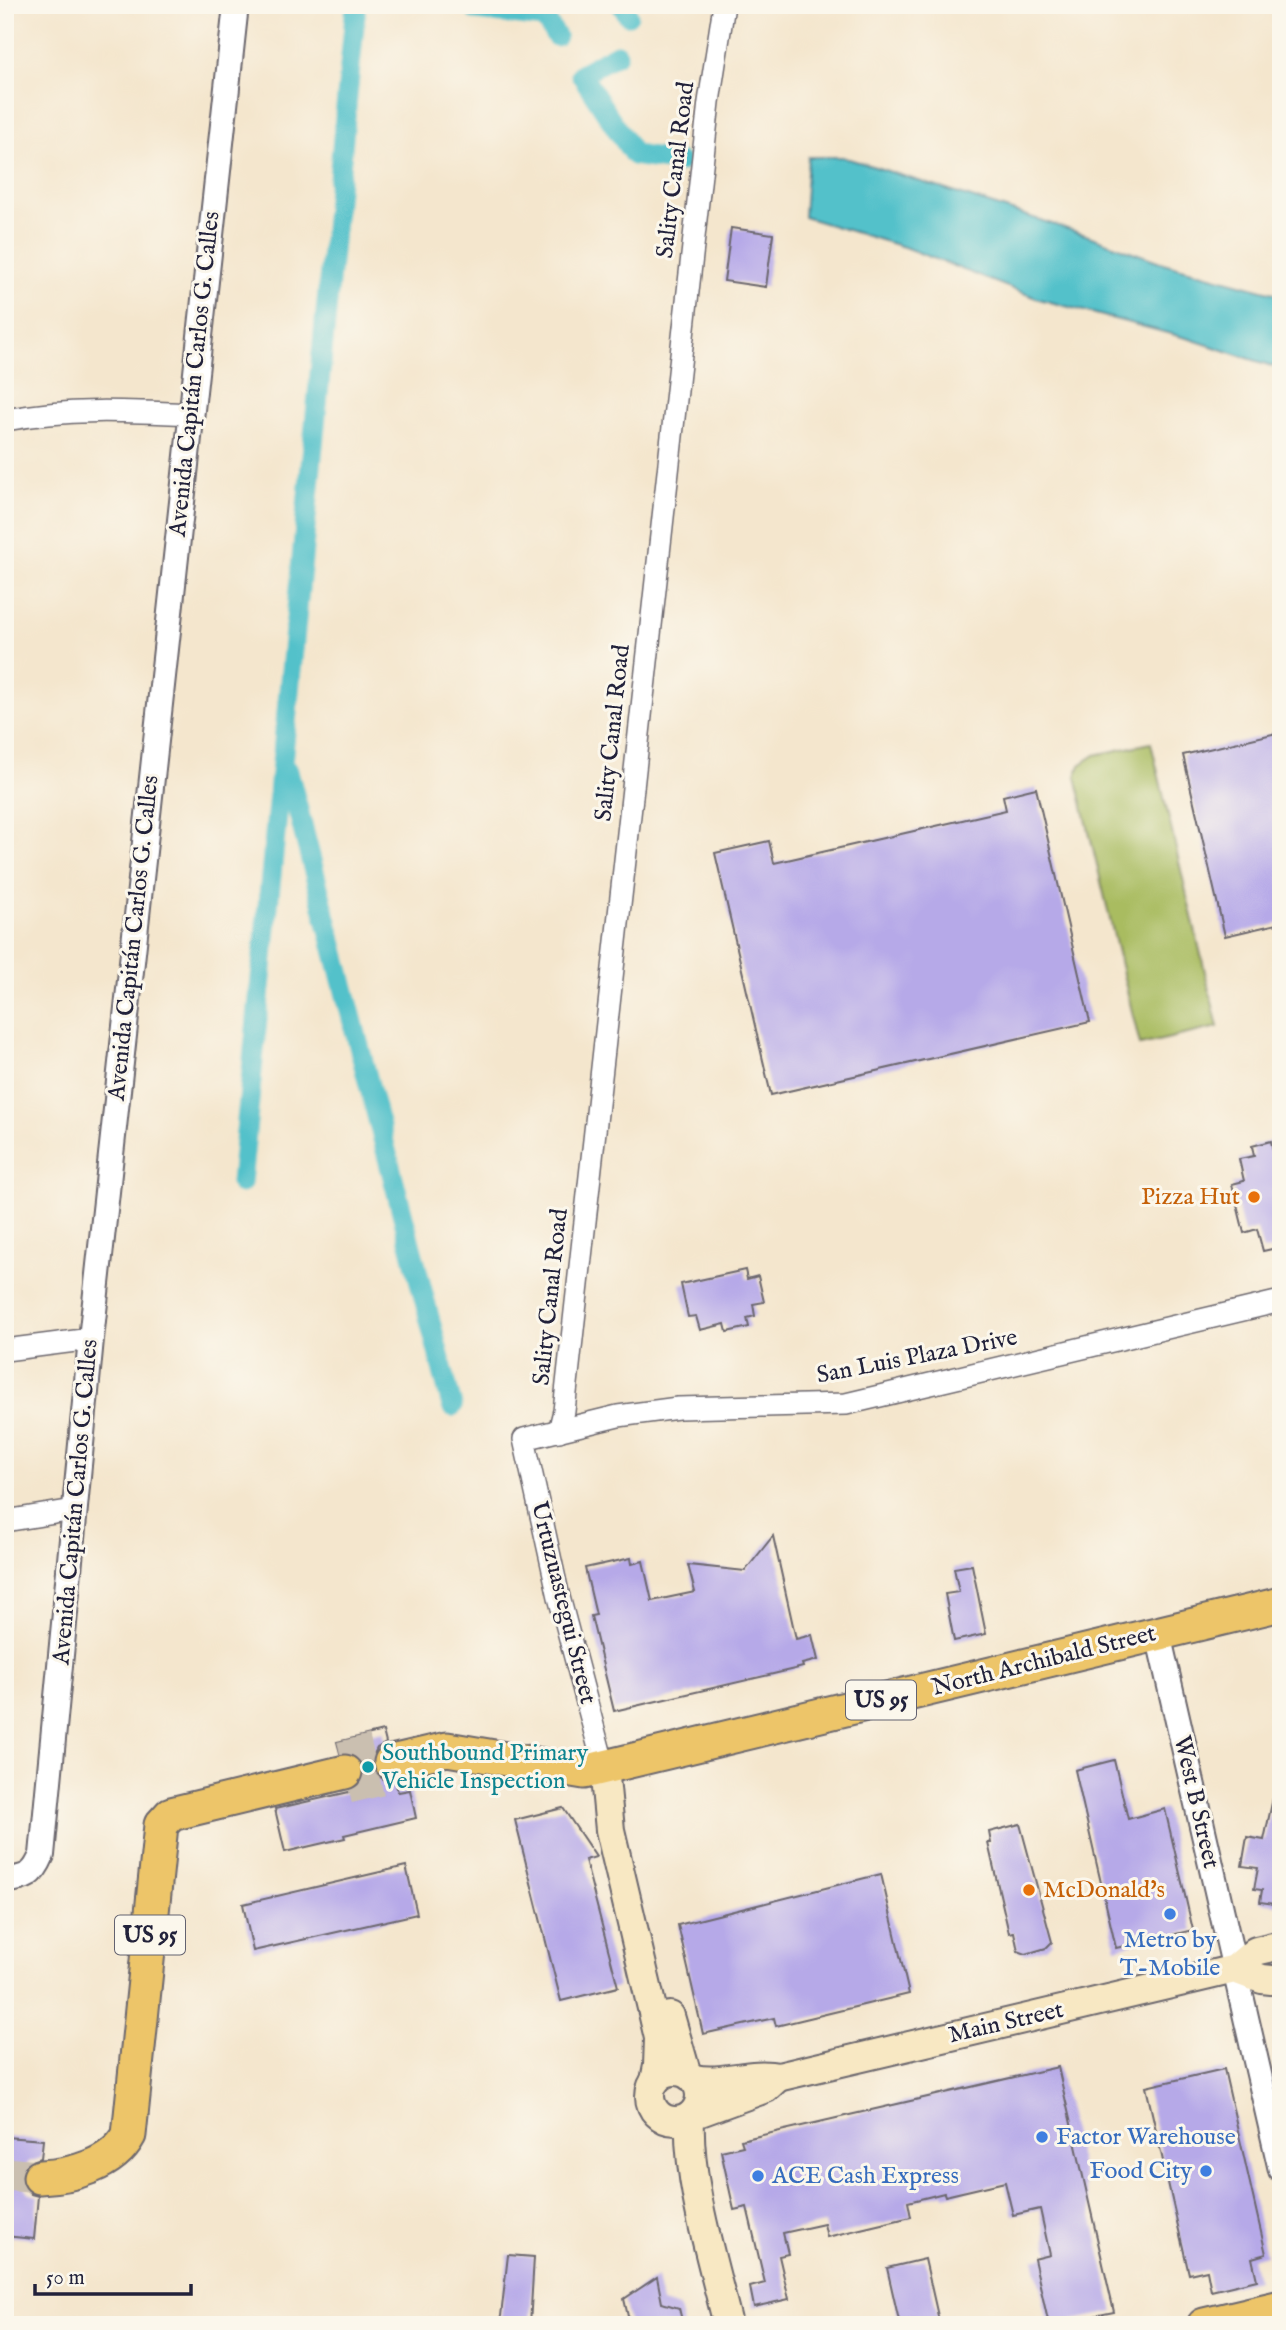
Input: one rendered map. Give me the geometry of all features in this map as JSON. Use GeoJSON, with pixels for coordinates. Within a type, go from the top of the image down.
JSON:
{"type":"FeatureCollection","features":[{"type":"Feature","properties":{"kind":"highway","name":"North Archibald Street"},"geometry":{"type":"LineString","coordinates":[[591,1769],[1281,1604]]}},
{"type":"Feature","properties":{"kind":"highway","name":"US 95"},"geometry":{"type":"LineString","coordinates":[[390,1761],[447,1749],[591,1769]]}},
{"type":"Feature","properties":{"kind":"highway","name":"US 95"},"geometry":{"type":"LineString","coordinates":[[40,2177],[90,2167],[124,2145],[129,2136],[160,1835],[165,1819],[171,1814],[345,1772]]}},
{"type":"Feature","properties":{"kind":"highway"},"geometry":{"type":"LineString","coordinates":[[1204,2325],[1281,2307]]}},
{"type":"Feature","properties":{"kind":"main road","name":"Urtuzuastegui Street"},"geometry":{"type":"LineString","coordinates":[[591,1769],[624,1826],[676,2042],[690,2076]]}},
{"type":"Feature","properties":{"kind":"main road","name":"Urtuzuastegui Street"},"geometry":{"type":"LineString","coordinates":[[591,1769],[610,1830],[659,2038],[660,2052],[655,2081]]}},
{"type":"Feature","properties":{"kind":"main road","name":"Main Street"},"geometry":{"type":"LineString","coordinates":[[690,2076],[713,2081],[763,2074],[778,2077],[1235,1969],[1256,1951],[1281,1945]]}},
{"type":"Feature","properties":{"kind":"main road"},"geometry":{"type":"LineString","coordinates":[[1235,1969],[1262,1979],[1281,1981]]}},
{"type":"Feature","properties":{"kind":"main road"},"geometry":{"type":"LineString","coordinates":[[699,2202],[684,2182],[650,2099],[655,2081],[668,2071],[690,2076],[701,2094],[697,2108],[691,2116],[690,2152],[728,2325]]}},
{"type":"Feature","properties":{"kind":"main road","name":"Main Street"},"geometry":{"type":"LineString","coordinates":[[691,2116],[766,2088],[778,2077]]}},
{"type":"Feature","properties":{"kind":"main road"},"geometry":{"type":"LineString","coordinates":[[655,2111],[672,2121],[691,2116]]}},
{"type":"Feature","properties":{"kind":"street","name":"Avenida Capitán Carlos G. Calles"},"geometry":{"type":"LineString","coordinates":[[5,1881],[25,1878],[36,1870],[42,1855],[91,1339],[236,5]]}},
{"type":"Feature","properties":{"kind":"street","name":"Sality Canal Road"},"geometry":{"type":"LineString","coordinates":[[559,1431],[565,1411],[709,102],[724,5]]}},
{"type":"Feature","properties":{"kind":"street"},"geometry":{"type":"LineString","coordinates":[[5,420],[41,413],[107,410],[190,414]]}},
{"type":"Feature","properties":{"kind":"street","name":"San Luis Plaza Drive"},"geometry":{"type":"LineString","coordinates":[[559,1431],[618,1416],[678,1408],[846,1404],[1281,1301]]}},
{"type":"Feature","properties":{"kind":"street"},"geometry":{"type":"LineString","coordinates":[[5,1350],[91,1339]]}},
{"type":"Feature","properties":{"kind":"street","name":"Urtuzuastegui Street"},"geometry":{"type":"LineString","coordinates":[[559,1431],[524,1439],[559,1597],[591,1769]]}},
{"type":"Feature","properties":{"kind":"street"},"geometry":{"type":"LineString","coordinates":[[5,1521],[74,1510]]}},
{"type":"Feature","properties":{"kind":"street","name":"West B Street"},"geometry":{"type":"LineString","coordinates":[[1158,1634],[1281,2170]]}},
{"type":"Feature","properties":{"kind":"green space"},"geometry":{"type":"Polygon","coordinates":[[[1151,743],[1218,1027],[1140,1045],[1076,777],[1080,765],[1095,755],[1151,743]]]}},
{"type":"Feature","properties":{"kind":"water"},"geometry":{"type":"Polygon","coordinates":[[[808,157],[842,157],[1083,234],[1163,263],[1281,295],[1281,369],[1190,339],[1039,299],[904,247],[804,217],[808,157]]]}},
{"type":"Feature","properties":{"kind":"building"},"geometry":{"type":"Polygon","coordinates":[[[731,228],[773,234],[766,287],[724,281],[731,228]]]}},
{"type":"Feature","properties":{"kind":"building"},"geometry":{"type":"Polygon","coordinates":[[[1281,732],[1281,923],[1225,936],[1183,755],[1281,732]]]}},
{"type":"Feature","properties":{"kind":"building"},"geometry":{"type":"Polygon","coordinates":[[[1036,788],[1090,1022],[771,1095],[715,853],[769,841],[774,863],[1006,810],[1003,796],[1036,788]]]}},
{"type":"Feature","properties":{"kind":"building"},"geometry":{"type":"Polygon","coordinates":[[[1271,1141],[1273,1151],[1281,1149],[1281,1247],[1263,1251],[1257,1229],[1244,1233],[1232,1184],[1244,1181],[1239,1159],[1254,1156],[1252,1146],[1271,1141]]]}},
{"type":"Feature","properties":{"kind":"building"},"geometry":{"type":"Polygon","coordinates":[[[745,1270],[747,1279],[758,1276],[764,1302],[753,1304],[755,1316],[747,1318],[749,1327],[727,1332],[725,1324],[700,1330],[696,1316],[688,1317],[681,1284],[745,1270]]]}},
{"type":"Feature","properties":{"kind":"building"},"geometry":{"type":"Polygon","coordinates":[[[773,1536],[796,1639],[812,1635],[818,1660],[802,1664],[803,1667],[614,1711],[591,1616],[596,1615],[585,1568],[631,1558],[632,1564],[643,1561],[652,1601],[695,1592],[688,1565],[745,1571],[773,1536]]]}},
{"type":"Feature","properties":{"kind":"building"},"geometry":{"type":"Polygon","coordinates":[[[972,1565],[986,1634],[954,1641],[945,1594],[959,1592],[954,1568],[972,1565]]]}},
{"type":"Feature","properties":{"kind":"building"},"geometry":{"type":"Polygon","coordinates":[[[383,1731],[386,1743],[377,1748],[372,1767],[377,1775],[385,1780],[395,1781],[398,1792],[410,1790],[416,1818],[285,1852],[275,1809],[349,1792],[358,1786],[364,1777],[363,1767],[358,1758],[340,1753],[337,1742],[383,1731]]]}},
{"type":"Feature","properties":{"kind":"building"},"geometry":{"type":"Polygon","coordinates":[[[1114,1760],[1128,1819],[1165,1809],[1193,1930],[1116,1948],[1075,1770],[1114,1760]]]}},
{"type":"Feature","properties":{"kind":"building"},"geometry":{"type":"Polygon","coordinates":[[[1273,1798],[1281,1799],[1281,1905],[1260,1902],[1262,1890],[1254,1889],[1258,1868],[1242,1866],[1247,1837],[1264,1840],[1273,1798]]]}},
{"type":"Feature","properties":{"kind":"building"},"geometry":{"type":"Polygon","coordinates":[[[563,1808],[596,1857],[585,1860],[618,1987],[561,2001],[515,1820],[563,1808]]]}},
{"type":"Feature","properties":{"kind":"building"},"geometry":{"type":"Polygon","coordinates":[[[1020,1824],[1052,1942],[1046,1948],[1026,1954],[1018,1951],[1014,1932],[1009,1933],[988,1843],[991,1843],[989,1832],[1020,1824]]]}},
{"type":"Feature","properties":{"kind":"building"},"geometry":{"type":"Polygon","coordinates":[[[406,1866],[417,1914],[253,1951],[243,1904],[406,1866]]]}},
{"type":"Feature","properties":{"kind":"building"},"geometry":{"type":"Polygon","coordinates":[[[881,1874],[909,1994],[776,2026],[774,2018],[703,2034],[678,1925],[881,1874]]]}},
{"type":"Feature","properties":{"kind":"building"},"geometry":{"type":"Polygon","coordinates":[[[1058,2067],[1114,2312],[1049,2325],[1034,2259],[1050,2255],[1040,2209],[1013,2215],[1005,2182],[908,2202],[911,2217],[827,2237],[824,2224],[783,2233],[788,2254],[779,2256],[789,2299],[754,2307],[750,2287],[765,2283],[747,2207],[734,2210],[721,2151],[743,2146],[741,2140],[1058,2067]]]}},
{"type":"Feature","properties":{"kind":"building","name":"Food City"},"geometry":{"type":"Polygon","coordinates":[[[1224,2069],[1266,2254],[1252,2258],[1257,2280],[1211,2291],[1207,2270],[1189,2274],[1146,2087],[1224,2069]]]}},
{"type":"Feature","properties":{"kind":"building"},"geometry":{"type":"Polygon","coordinates":[[[5,2137],[43,2140],[41,2158],[29,2162],[22,2169],[21,2178],[25,2188],[38,2196],[34,2239],[5,2236],[5,2137]]]}},
{"type":"Feature","properties":{"kind":"building"},"geometry":{"type":"Polygon","coordinates":[[[508,2255],[534,2257],[530,2325],[500,2325],[508,2255]]]}},
{"type":"Feature","properties":{"kind":"building"},"geometry":{"type":"Polygon","coordinates":[[[925,2259],[940,2325],[900,2325],[887,2268],[925,2259]]]}},
{"type":"Feature","properties":{"kind":"building"},"geometry":{"type":"Polygon","coordinates":[[[657,2277],[662,2303],[679,2308],[683,2325],[630,2325],[624,2299],[657,2277]]]}},
{"type":"Feature","properties":{"kind":"waterway"},"geometry":{"type":"LineString","coordinates":[[241,1183],[356,5]]}},
{"type":"Feature","properties":{"kind":"waterway"},"geometry":{"type":"LineString","coordinates":[[474,5],[476,10],[544,18],[556,36]]}},
{"type":"Feature","properties":{"kind":"waterway"},"geometry":{"type":"LineString","coordinates":[[622,5],[628,15]]}},
{"type":"Feature","properties":{"kind":"waterway"},"geometry":{"type":"LineString","coordinates":[[617,54],[581,74],[634,155],[679,162]]}},
{"type":"Feature","properties":{"kind":"waterway"},"geometry":{"type":"LineString","coordinates":[[288,771],[452,1406]]}},
{"type":"Feature","properties":{"kind":"tunnel"},"geometry":{"type":"LineString","coordinates":[[341,1758],[387,1747]]}},
{"type":"Feature","properties":{"kind":"tunnel"},"geometry":{"type":"LineString","coordinates":[[348,1787],[394,1776]]}},
{"type":"Feature","properties":{"kind":"tunnel"},"geometry":{"type":"LineString","coordinates":[[5,2174],[40,2177]]}},
{"type":"Feature","properties":{"kind":"place","name":"Pizza Hut"},"geometry":{"type":"Point","coordinates":[1254,1197]}},
{"type":"Feature","properties":{"kind":"place","name":"Southbound Primary Vehicle Inspection"},"geometry":{"type":"Point","coordinates":[368,1767]}},
{"type":"Feature","properties":{"kind":"place","name":"McDonald's"},"geometry":{"type":"Point","coordinates":[1029,1890]}},
{"type":"Feature","properties":{"kind":"place","name":"Metro by T-Mobile"},"geometry":{"type":"Point","coordinates":[1170,1914]}},
{"type":"Feature","properties":{"kind":"place","name":"Factor Warehouse"},"geometry":{"type":"Point","coordinates":[1042,2137]}},
{"type":"Feature","properties":{"kind":"place","name":"Food City"},"geometry":{"type":"Point","coordinates":[1206,2171]}},
{"type":"Feature","properties":{"kind":"place","name":"ACE Cash Express"},"geometry":{"type":"Point","coordinates":[758,2176]}}]}
